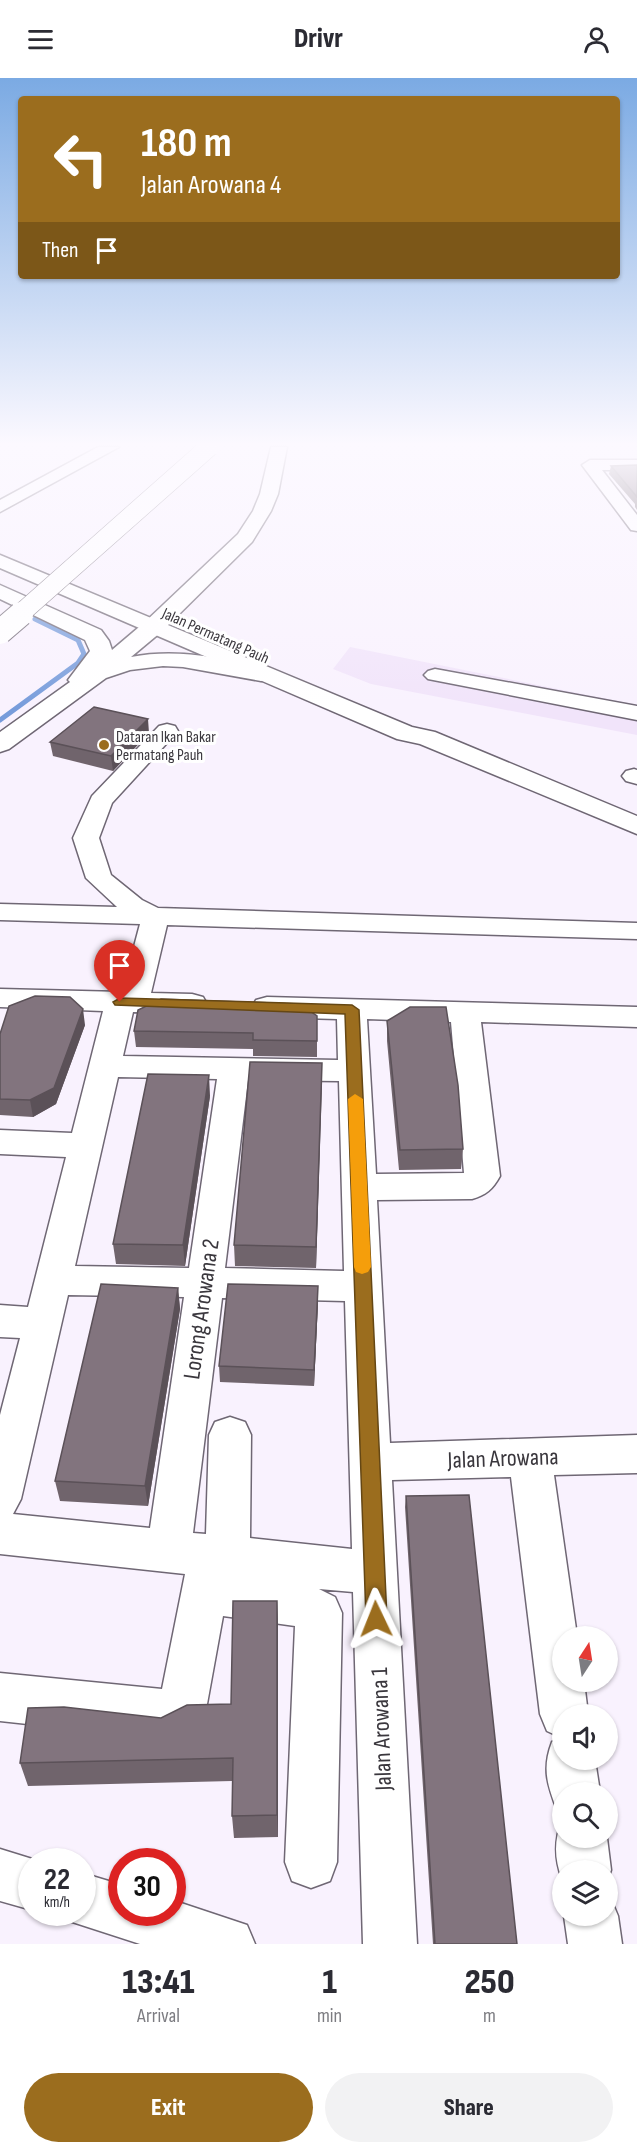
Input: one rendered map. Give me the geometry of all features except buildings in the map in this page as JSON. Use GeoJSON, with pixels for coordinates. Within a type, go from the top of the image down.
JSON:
{"type":"FeatureCollection","features":[{"type":"Feature","properties":{"kind":"main road"},"geometry":{"type":"LineString","coordinates":[[0,604],[83,534]]}},
{"type":"Feature","properties":{"kind":"main road"},"geometry":{"type":"LineString","coordinates":[[0,632],[111,534]]}},
{"type":"Feature","properties":{"kind":"main road"},"geometry":{"type":"LineString","coordinates":[[0,744],[96,675],[161,620],[248,534]]}},
{"type":"Feature","properties":{"kind":"main road","name":"Jalan Permatang Pauh"},"geometry":{"type":"LineString","coordinates":[[0,542],[161,620],[261,674],[406,734],[426,737],[637,826]]}},
{"type":"Feature","properties":{"kind":"main road","name":"Jalan Permatang Pauh"},"geometry":{"type":"LineString","coordinates":[[0,561],[161,620],[417,726],[426,737]]}},
{"type":"Feature","properties":{"kind":"main road"},"geometry":{"type":"LineString","coordinates":[[0,591],[87,631],[98,641],[101,651],[99,656],[71,691]]}},
{"type":"Feature","properties":{"kind":"main road"},"geometry":{"type":"LineString","coordinates":[[96,675],[126,664],[163,660],[206,663],[261,674]]}},
{"type":"Feature","properties":{"kind":"street"},"geometry":{"type":"LineString","coordinates":[[435,675],[637,713]]}},
{"type":"Feature","properties":{"kind":"street"},"geometry":{"type":"LineString","coordinates":[[155,918],[132,906],[99,878],[86,838],[101,801],[167,731]]}},
{"type":"Feature","properties":{"kind":"street"},"geometry":{"type":"LineString","coordinates":[[0,912],[637,931]]}},
{"type":"Feature","properties":{"kind":"street"},"geometry":{"type":"LineString","coordinates":[[0,1499],[104,1066],[155,918]]}},
{"type":"Feature","properties":{"kind":"street"},"geometry":{"type":"LineString","coordinates":[[0,998],[465,1014],[637,1017]]}},
{"type":"Feature","properties":{"kind":"street","name":"Jalan Arowana 1"},"geometry":{"type":"LineString","coordinates":[[352,1010],[390,1944]]}},
{"type":"Feature","properties":{"kind":"street"},"geometry":{"type":"LineString","coordinates":[[359,1187],[472,1186],[483,1176],[465,1014]]}},
{"type":"Feature","properties":{"kind":"street"},"geometry":{"type":"LineString","coordinates":[[104,1066],[354,1071]]}},
{"type":"Feature","properties":{"kind":"street","name":"Lorong Arowana 2"},"geometry":{"type":"LineString","coordinates":[[203,1563],[205,1283],[234,1068]]}},
{"type":"Feature","properties":{"kind":"street"},"geometry":{"type":"LineString","coordinates":[[0,1142],[85,1146]]}},
{"type":"Feature","properties":{"kind":"street"},"geometry":{"type":"LineString","coordinates":[[53,1280],[363,1286]]}},
{"type":"Feature","properties":{"kind":"street"},"geometry":{"type":"LineString","coordinates":[[0,1321],[43,1323]]}},
{"type":"Feature","properties":{"kind":"street"},"geometry":{"type":"LineString","coordinates":[[0,1697],[165,1715],[183,1704],[203,1563],[230,1435]]}},
{"type":"Feature","properties":{"kind":"street","name":"Jalan Arowana"},"geometry":{"type":"LineString","coordinates":[[370,1462],[637,1454]]}},
{"type":"Feature","properties":{"kind":"street"},"geometry":{"type":"LineString","coordinates":[[530,1457],[563,1704]]}},
{"type":"Feature","properties":{"kind":"street"},"geometry":{"type":"LineString","coordinates":[[0,1533],[203,1563],[374,1573]]}},
{"type":"Feature","properties":{"kind":"street"},"geometry":{"type":"LineString","coordinates":[[203,1563],[319,1613],[311,1862]]}},
{"type":"Feature","properties":{"kind":"street"},"geometry":{"type":"LineString","coordinates":[[0,1875],[18,1880]]}},
{"type":"Feature","properties":{"kind":"street"},"geometry":{"type":"LineString","coordinates":[[169,1926],[228,1944]]}},
{"type":"Feature","properties":{"kind":"street"},"geometry":{"type":"LineString","coordinates":[[592,1926],[595,1944]]}},
{"type":"Feature","properties":{"kind":"shaded area"},"geometry":{"type":"Polygon","coordinates":[[[350,647],[637,705],[637,735],[371,684],[333,669],[350,647]]]}},
{"type":"Feature","properties":{"kind":"waterway"},"geometry":{"type":"LineString","coordinates":[[0,720],[78,663],[84,654],[78,640],[35,619]]}},
{"type":"Feature","properties":{"kind":"slow traffic"},"geometry":{"type":"LineString","coordinates":[[355,1099],[362,1267]]}},
{"type":"Feature","properties":{"kind":"place","name":"Dataran Ikan Bakar Permatang Pauh"},"geometry":{"type":"Point","coordinates":[104,745]}},
{"type":"Feature","properties":{"kind":"route"},"geometry":{"type":"LineString","coordinates":[[120,1002],[352,1010],[376,1619]]}}]}
